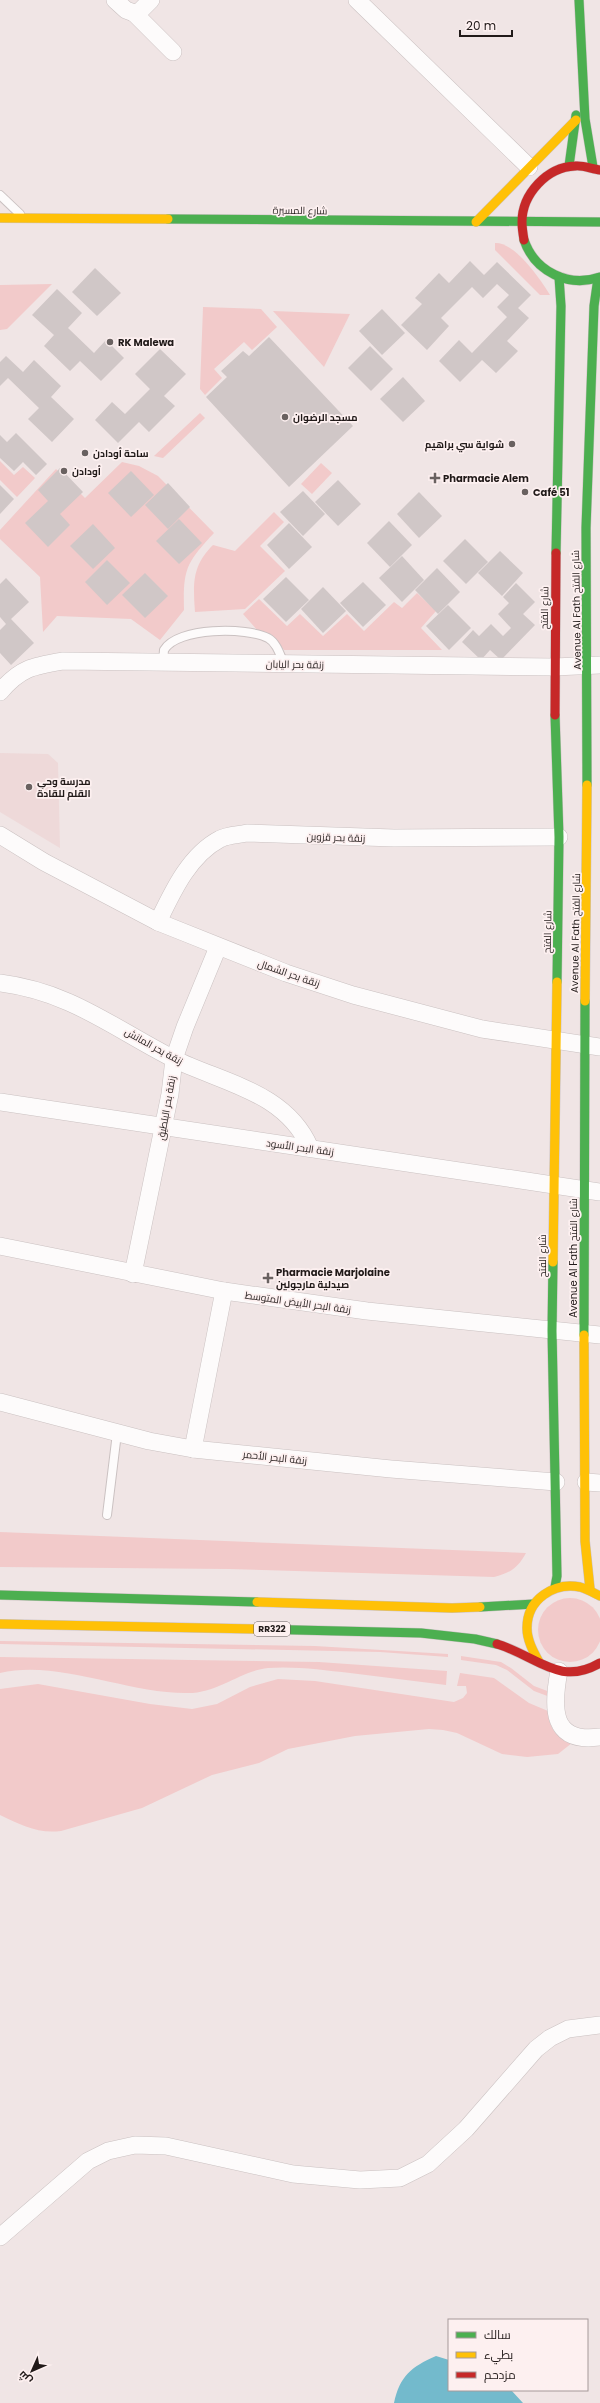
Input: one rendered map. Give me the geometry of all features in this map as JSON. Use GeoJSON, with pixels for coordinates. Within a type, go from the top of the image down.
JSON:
{"type":"FeatureCollection","features":[{"type":"Feature","properties":{"kind":"street"},"geometry":{"type":"LineString","coordinates":[[115,0],[126,10],[134,13],[173,52]]}},
{"type":"Feature","properties":{"kind":"street"},"geometry":{"type":"LineString","coordinates":[[134,13],[140,11],[151,0]]}},
{"type":"Feature","properties":{"kind":"street"},"geometry":{"type":"LineString","coordinates":[[357,0],[529,167]]}},
{"type":"Feature","properties":{"kind":"street"},"geometry":{"type":"LineString","coordinates":[[583,2],[579,13],[586,125],[596,169],[569,166],[548,175],[532,190],[522,211],[521,222],[522,234],[531,256],[539,265],[559,277],[578,281],[599,278]]}},
{"type":"Feature","properties":{"kind":"street"},"geometry":{"type":"LineString","coordinates":[[569,166],[576,120],[580,44]]}},
{"type":"Feature","properties":{"kind":"street"},"geometry":{"type":"LineString","coordinates":[[585,94],[594,118]]}},
{"type":"Feature","properties":{"kind":"street"},"geometry":{"type":"LineString","coordinates":[[476,222],[576,120]]}},
{"type":"Feature","properties":{"kind":"street","name":"شارع المسيرة"},"geometry":{"type":"LineString","coordinates":[[0,218],[600,222]]}},
{"type":"Feature","properties":{"kind":"street","name":"شارع الفتح"},"geometry":{"type":"LineString","coordinates":[[555,1587],[557,1576],[556,1482],[552,1331],[559,837],[554,667],[561,306],[559,277]]}},
{"type":"Feature","properties":{"kind":"street","name":"Avenue Al Fath شارع الفتح"},"geometry":{"type":"LineString","coordinates":[[590,1589],[585,1541],[593,1483],[592,1191],[594,665],[586,520],[594,306],[599,278]]}},
{"type":"Feature","properties":{"kind":"street","name":"زنقة بحر اليابان"},"geometry":{"type":"LineString","coordinates":[[0,692],[21,671],[35,666],[63,661],[554,667],[594,665]]}},
{"type":"Feature","properties":{"kind":"street","name":"زنقة بحر قزوين"},"geometry":{"type":"LineString","coordinates":[[158,922],[175,888],[186,872],[211,844],[227,837],[247,833],[394,838],[559,837]]}},
{"type":"Feature","properties":{"kind":"street","name":"زنقة بحر الشمال"},"geometry":{"type":"LineString","coordinates":[[0,835],[64,873],[158,922],[218,947],[323,985],[437,1018],[482,1029],[593,1045]]}},
{"type":"Feature","properties":{"kind":"street","name":"زنقة بحر البلطيق"},"geometry":{"type":"LineString","coordinates":[[133,1274],[163,1128],[174,1059],[185,1027],[218,947]]}},
{"type":"Feature","properties":{"kind":"street","name":"زنقة بحر المانش"},"geometry":{"type":"LineString","coordinates":[[0,983],[43,990],[69,1001],[123,1028],[174,1059],[235,1083],[265,1098],[284,1112],[304,1134],[310,1148]]}},
{"type":"Feature","properties":{"kind":"street","name":"زنقة البحر الأسود"},"geometry":{"type":"LineString","coordinates":[[0,1102],[163,1128],[310,1148],[592,1191]]}},
{"type":"Feature","properties":{"kind":"street","name":"زنقة البحر الأبيض المتوسط"},"geometry":{"type":"LineString","coordinates":[[0,1246],[133,1274],[224,1291],[366,1311],[592,1334]]}},
{"type":"Feature","properties":{"kind":"street"},"geometry":{"type":"LineString","coordinates":[[193,1449],[224,1291]]}},
{"type":"Feature","properties":{"kind":"street","name":"زنقة البحر الأحمر"},"geometry":{"type":"LineString","coordinates":[[0,1402],[118,1433],[193,1449],[556,1482]]}},
{"type":"Feature","properties":{"kind":"street"},"geometry":{"type":"LineString","coordinates":[[539,1662],[531,1652],[527,1640],[526,1627],[528,1615],[540,1596],[555,1587],[578,1585],[590,1589],[600,1596]]}},
{"type":"Feature","properties":{"kind":"street"},"geometry":{"type":"LineString","coordinates":[[0,1595],[452,1608],[534,1604]]}},
{"type":"Feature","properties":{"kind":"street","name":"RR322"},"geometry":{"type":"LineString","coordinates":[[0,1624],[366,1631],[459,1636],[501,1645],[539,1662],[551,1670],[575,1674],[598,1667]]}},
{"type":"Feature","properties":{"kind":"street"},"geometry":{"type":"LineString","coordinates":[[559,1671],[555,1703],[560,1724],[568,1734],[580,1739],[600,1737]]}},
{"type":"Feature","properties":{"kind":"street"},"geometry":{"type":"LineString","coordinates":[[0,2238],[88,2161],[108,2151],[135,2145],[166,2146],[293,2174],[360,2180],[400,2178],[428,2164],[466,2129],[536,2049],[550,2038],[568,2029],[600,2025]]}},
{"type":"Feature","properties":{"kind":"lane"},"geometry":{"type":"LineString","coordinates":[[0,195],[24,218]]}},
{"type":"Feature","properties":{"kind":"lane"},"geometry":{"type":"LineString","coordinates":[[163,662],[164,650],[174,639],[196,633],[229,632],[255,633],[269,639],[277,648],[284,664]]}},
{"type":"Feature","properties":{"kind":"lane"},"geometry":{"type":"LineString","coordinates":[[107,1515],[118,1433]]}},
{"type":"Feature","properties":{"kind":"shaded area"},"geometry":{"type":"Polygon","coordinates":[[[495,243],[503,244],[519,255],[534,272],[550,295],[540,295],[495,250],[495,243]]]}},
{"type":"Feature","properties":{"kind":"shaded area"},"geometry":{"type":"Polygon","coordinates":[[[52,284],[7,329],[0,330],[0,285],[52,284]]]}},
{"type":"Feature","properties":{"kind":"shaded area"},"geometry":{"type":"Polygon","coordinates":[[[203,307],[261,309],[277,327],[252,350],[244,342],[214,369],[222,378],[205,395],[200,389],[203,307]]]}},
{"type":"Feature","properties":{"kind":"shaded area"},"geometry":{"type":"Polygon","coordinates":[[[273,311],[350,314],[324,367],[273,311]]]}},
{"type":"Feature","properties":{"kind":"shaded area"},"geometry":{"type":"Polygon","coordinates":[[[200,413],[205,418],[163,458],[154,456],[200,413]]]}},
{"type":"Feature","properties":{"kind":"shaded area"},"geometry":{"type":"Polygon","coordinates":[[[0,461],[14,475],[23,467],[35,478],[17,497],[0,480],[0,461]]]}},
{"type":"Feature","properties":{"kind":"shaded area"},"geometry":{"type":"Polygon","coordinates":[[[122,462],[139,466],[158,476],[214,533],[197,552],[188,567],[184,585],[184,610],[160,640],[131,619],[57,616],[43,632],[40,577],[0,539],[0,530],[56,469],[85,498],[122,462]]]}},
{"type":"Feature","properties":{"kind":"shaded area"},"geometry":{"type":"Polygon","coordinates":[[[321,463],[332,473],[312,494],[301,484],[321,463]]]}},
{"type":"Feature","properties":{"kind":"shaded area"},"geometry":{"type":"Polygon","coordinates":[[[274,512],[284,522],[260,546],[285,571],[245,609],[195,612],[195,576],[201,560],[206,553],[213,545],[235,551],[274,512]]]}},
{"type":"Feature","properties":{"kind":"shaded area"},"geometry":{"type":"Polygon","coordinates":[[[417,593],[436,611],[421,628],[442,650],[284,650],[275,638],[257,630],[243,614],[259,599],[287,626],[300,614],[323,636],[347,614],[364,631],[394,602],[402,608],[417,593]]]}},
{"type":"Feature","properties":{"kind":"shaded area","name":"مدرسة وحي القلم للقادة"},"geometry":{"type":"Polygon","coordinates":[[[0,753],[48,754],[58,763],[60,848],[0,812],[0,753]]]}},
{"type":"Feature","properties":{"kind":"shaded area"},"geometry":{"type":"Polygon","coordinates":[[[0,1532],[526,1553],[520,1563],[513,1569],[505,1574],[494,1577],[229,1569],[0,1567],[0,1532]]]}},
{"type":"Feature","properties":{"kind":"shaded area"},"geometry":{"type":"Polygon","coordinates":[[[570,1598],[582,1601],[593,1607],[601,1624],[601,1636],[599,1642],[593,1653],[582,1659],[570,1662],[558,1659],[547,1653],[541,1642],[538,1630],[541,1618],[547,1607],[558,1601],[570,1598]]]}},
{"type":"Feature","properties":{"kind":"shaded area"},"geometry":{"type":"Polygon","coordinates":[[[0,1641],[315,1646],[448,1654],[448,1657],[380,1652],[0,1644],[0,1641]]]}},
{"type":"Feature","properties":{"kind":"shaded area"},"geometry":{"type":"Polygon","coordinates":[[[461,1656],[501,1662],[534,1686],[550,1692],[550,1697],[534,1691],[507,1670],[496,1665],[461,1660],[461,1656]]]}},
{"type":"Feature","properties":{"kind":"shaded area"},"geometry":{"type":"Polygon","coordinates":[[[0,1657],[319,1662],[447,1671],[446,1685],[319,1670],[268,1668],[248,1673],[209,1690],[188,1693],[165,1692],[69,1673],[45,1670],[22,1670],[0,1673],[0,1657]]]}},
{"type":"Feature","properties":{"kind":"shaded area"},"geometry":{"type":"Polygon","coordinates":[[[460,1673],[494,1678],[529,1703],[548,1711],[550,1722],[554,1731],[566,1741],[572,1743],[558,1754],[527,1757],[502,1754],[457,1733],[443,1730],[429,1729],[355,1736],[288,1749],[259,1763],[212,1775],[142,1808],[61,1831],[53,1832],[37,1830],[0,1815],[0,1689],[38,1684],[150,1704],[192,1709],[217,1704],[250,1687],[278,1679],[315,1681],[454,1702],[463,1698],[467,1693],[466,1686],[457,1686],[460,1673]]]}},
{"type":"Feature","properties":{"kind":"water"},"geometry":{"type":"Polygon","coordinates":[[[436,2356],[448,2360],[448,2391],[512,2391],[523,2403],[394,2403],[403,2379],[420,2364],[436,2356]]]}},
{"type":"Feature","properties":{"kind":"building"},"geometry":{"type":"Polygon","coordinates":[[[470,261],[484,275],[497,262],[531,295],[518,308],[529,318],[507,341],[518,351],[496,373],[482,360],[460,382],[439,361],[459,340],[472,353],[507,317],[497,307],[509,295],[497,284],[483,298],[472,287],[441,318],[449,326],[427,350],[401,325],[422,304],[415,298],[439,273],[449,283],[470,261]]]}},
{"type":"Feature","properties":{"kind":"building"},"geometry":{"type":"Polygon","coordinates":[[[95,268],[121,293],[97,316],[72,292],[95,268]]]}},
{"type":"Feature","properties":{"kind":"building"},"geometry":{"type":"Polygon","coordinates":[[[57,289],[82,313],[68,328],[94,353],[106,340],[124,358],[101,381],[80,361],[70,371],[44,346],[54,335],[32,315],[57,289]]]}},
{"type":"Feature","properties":{"kind":"building"},"geometry":{"type":"Polygon","coordinates":[[[382,309],[405,333],[382,355],[359,331],[382,309]]]}},
{"type":"Feature","properties":{"kind":"building","name":"مسجد الرضوان"},"geometry":{"type":"Polygon","coordinates":[[[269,337],[353,426],[289,487],[206,397],[227,377],[221,371],[243,351],[249,356],[269,337]]]}},
{"type":"Feature","properties":{"kind":"building"},"geometry":{"type":"Polygon","coordinates":[[[370,346],[393,369],[371,391],[348,368],[370,346]]]}},
{"type":"Feature","properties":{"kind":"building"},"geometry":{"type":"Polygon","coordinates":[[[160,349],[186,374],[164,396],[175,406],[149,432],[139,422],[118,443],[95,420],[112,402],[125,414],[150,389],[135,374],[160,349]]]}},
{"type":"Feature","properties":{"kind":"building"},"geometry":{"type":"Polygon","coordinates":[[[6,356],[23,372],[34,360],[61,386],[51,397],[74,419],[52,442],[28,419],[39,408],[8,378],[0,386],[0,362],[6,356]]]}},
{"type":"Feature","properties":{"kind":"building"},"geometry":{"type":"Polygon","coordinates":[[[403,377],[425,401],[403,422],[380,399],[403,377]]]}},
{"type":"Feature","properties":{"kind":"building"},"geometry":{"type":"Polygon","coordinates":[[[16,433],[47,464],[36,475],[23,462],[14,471],[0,458],[0,435],[7,442],[16,433]]]}},
{"type":"Feature","properties":{"kind":"building"},"geometry":{"type":"Polygon","coordinates":[[[60,468],[83,492],[60,514],[70,525],[48,547],[25,523],[48,501],[38,490],[60,468]]]}},
{"type":"Feature","properties":{"kind":"building"},"geometry":{"type":"Polygon","coordinates":[[[131,471],[154,495],[131,517],[108,493],[131,471]]]}},
{"type":"Feature","properties":{"kind":"building"},"geometry":{"type":"Polygon","coordinates":[[[338,480],[361,504],[338,526],[315,502],[338,480]]]}},
{"type":"Feature","properties":{"kind":"building"},"geometry":{"type":"Polygon","coordinates":[[[168,483],[190,507],[168,529],[145,505],[168,483]]]}},
{"type":"Feature","properties":{"kind":"building"},"geometry":{"type":"Polygon","coordinates":[[[0,485],[14,499],[0,514],[0,485]]]}},
{"type":"Feature","properties":{"kind":"building"},"geometry":{"type":"Polygon","coordinates":[[[303,491],[325,514],[303,536],[280,512],[303,491]]]}},
{"type":"Feature","properties":{"kind":"building"},"geometry":{"type":"Polygon","coordinates":[[[419,492],[442,516],[419,538],[397,514],[419,492]]]}},
{"type":"Feature","properties":{"kind":"building"},"geometry":{"type":"Polygon","coordinates":[[[179,519],[202,543],[179,564],[156,541],[179,519]]]}},
{"type":"Feature","properties":{"kind":"building"},"geometry":{"type":"Polygon","coordinates":[[[389,521],[412,545],[390,567],[367,543],[389,521]]]}},
{"type":"Feature","properties":{"kind":"building"},"geometry":{"type":"Polygon","coordinates":[[[289,523],[312,547],[289,569],[267,545],[289,523]]]}},
{"type":"Feature","properties":{"kind":"building"},"geometry":{"type":"Polygon","coordinates":[[[93,524],[115,548],[93,569],[70,546],[93,524]]]}},
{"type":"Feature","properties":{"kind":"building"},"geometry":{"type":"Polygon","coordinates":[[[465,539],[488,562],[466,584],[443,561],[465,539]]]}},
{"type":"Feature","properties":{"kind":"building"},"geometry":{"type":"Polygon","coordinates":[[[500,551],[523,573],[502,596],[478,573],[500,551]]]}},
{"type":"Feature","properties":{"kind":"building"},"geometry":{"type":"Polygon","coordinates":[[[402,556],[424,580],[402,602],[379,578],[402,556]]]}},
{"type":"Feature","properties":{"kind":"building"},"geometry":{"type":"Polygon","coordinates":[[[107,560],[130,583],[107,605],[85,582],[107,560]]]}},
{"type":"Feature","properties":{"kind":"building"},"geometry":{"type":"Polygon","coordinates":[[[437,568],[460,592],[438,614],[415,590],[437,568]]]}},
{"type":"Feature","properties":{"kind":"building"},"geometry":{"type":"Polygon","coordinates":[[[145,573],[168,596],[145,618],[122,595],[145,573]]]}},
{"type":"Feature","properties":{"kind":"building"},"geometry":{"type":"Polygon","coordinates":[[[286,577],[309,600],[286,622],[263,599],[286,577]]]}},
{"type":"Feature","properties":{"kind":"building"},"geometry":{"type":"Polygon","coordinates":[[[6,578],[29,602],[11,619],[34,643],[11,665],[0,653],[0,630],[6,624],[0,617],[0,584],[6,578]]]}},
{"type":"Feature","properties":{"kind":"building"},"geometry":{"type":"Polygon","coordinates":[[[363,582],[386,605],[363,627],[340,603],[363,582]]]}},
{"type":"Feature","properties":{"kind":"building"},"geometry":{"type":"Polygon","coordinates":[[[516,583],[535,602],[523,614],[535,625],[501,660],[490,650],[481,660],[462,642],[473,630],[479,636],[491,624],[503,636],[511,628],[498,614],[509,603],[503,597],[516,583]]]}},
{"type":"Feature","properties":{"kind":"building"},"geometry":{"type":"Polygon","coordinates":[[[323,587],[346,611],[323,633],[301,609],[323,587]]]}},
{"type":"Feature","properties":{"kind":"building"},"geometry":{"type":"Polygon","coordinates":[[[448,605],[471,628],[449,650],[426,626],[448,605]]]}},
{"type":"Feature","properties":{"kind":"traffic: fast"},"geometry":{"type":"LineString","coordinates":[[579,0],[585,119],[593,167]]}},
{"type":"Feature","properties":{"kind":"traffic: fast"},"geometry":{"type":"LineString","coordinates":[[569,166],[576,115]]}},
{"type":"Feature","properties":{"kind":"traffic: fast"},"geometry":{"type":"LineString","coordinates":[[168,219],[600,222]]}},
{"type":"Feature","properties":{"kind":"traffic: fast"},"geometry":{"type":"LineString","coordinates":[[524,240],[536,261],[554,275],[565,279],[577,280],[588,280],[600,277]]}},
{"type":"Feature","properties":{"kind":"traffic: fast"},"geometry":{"type":"LineString","coordinates":[[556,553],[561,306],[559,277]]}},
{"type":"Feature","properties":{"kind":"traffic: fast"},"geometry":{"type":"LineString","coordinates":[[587,785],[586,528],[594,306],[598,278]]}},
{"type":"Feature","properties":{"kind":"traffic: fast"},"geometry":{"type":"LineString","coordinates":[[555,715],[559,837],[557,982]]}},
{"type":"Feature","properties":{"kind":"traffic: fast"},"geometry":{"type":"LineString","coordinates":[[584,1335],[585,1001]]}},
{"type":"Feature","properties":{"kind":"traffic: fast"},"geometry":{"type":"LineString","coordinates":[[553,1262],[552,1331],[557,1576],[555,1587]]}},
{"type":"Feature","properties":{"kind":"traffic: fast"},"geometry":{"type":"LineString","coordinates":[[0,1595],[257,1602]]}},
{"type":"Feature","properties":{"kind":"traffic: fast"},"geometry":{"type":"LineString","coordinates":[[480,1607],[534,1604]]}},
{"type":"Feature","properties":{"kind":"traffic: fast"},"geometry":{"type":"LineString","coordinates":[[256,1629],[421,1633],[475,1639],[497,1644]]}},
{"type":"Feature","properties":{"kind":"traffic: slow"},"geometry":{"type":"LineString","coordinates":[[476,222],[576,120]]}},
{"type":"Feature","properties":{"kind":"traffic: slow"},"geometry":{"type":"LineString","coordinates":[[0,218],[168,219]]}},
{"type":"Feature","properties":{"kind":"traffic: slow"},"geometry":{"type":"LineString","coordinates":[[585,1001],[587,785]]}},
{"type":"Feature","properties":{"kind":"traffic: slow"},"geometry":{"type":"LineString","coordinates":[[553,1262],[557,982]]}},
{"type":"Feature","properties":{"kind":"traffic: slow"},"geometry":{"type":"LineString","coordinates":[[584,1335],[585,1541],[590,1589]]}},
{"type":"Feature","properties":{"kind":"traffic: slow"},"geometry":{"type":"LineString","coordinates":[[539,1662],[529,1641],[527,1632],[528,1618],[537,1601],[552,1590],[570,1586],[580,1587],[600,1596]]}},
{"type":"Feature","properties":{"kind":"traffic: slow"},"geometry":{"type":"LineString","coordinates":[[257,1602],[452,1608],[480,1607]]}},
{"type":"Feature","properties":{"kind":"traffic: slow"},"geometry":{"type":"LineString","coordinates":[[0,1624],[256,1629]]}},
{"type":"Feature","properties":{"kind":"traffic: jam"},"geometry":{"type":"LineString","coordinates":[[524,240],[522,224],[523,212],[531,192],[538,184],[555,171],[565,168],[578,166],[600,170]]}},
{"type":"Feature","properties":{"kind":"traffic: jam"},"geometry":{"type":"LineString","coordinates":[[555,715],[556,553]]}},
{"type":"Feature","properties":{"kind":"traffic: jam"},"geometry":{"type":"LineString","coordinates":[[497,1644],[560,1671],[572,1672],[585,1670],[600,1663]]}},
{"type":"Feature","properties":{"kind":"place","name":"RK Malewa"},"geometry":{"type":"Point","coordinates":[110,342]}},
{"type":"Feature","properties":{"kind":"place","name":"مسجد الرضوان"},"geometry":{"type":"Point","coordinates":[285,417]}},
{"type":"Feature","properties":{"kind":"place","name":"شواية سي براهيم"},"geometry":{"type":"Point","coordinates":[512,444]}},
{"type":"Feature","properties":{"kind":"place","name":"ساحة أودادن"},"geometry":{"type":"Point","coordinates":[85,453]}},
{"type":"Feature","properties":{"kind":"place","name":"أودادن"},"geometry":{"type":"Point","coordinates":[64,471]}},
{"type":"Feature","properties":{"kind":"place","name":"Pharmacie Alem"},"geometry":{"type":"Point","coordinates":[435,478]}},
{"type":"Feature","properties":{"kind":"place","name":"Café 51"},"geometry":{"type":"Point","coordinates":[525,492]}},
{"type":"Feature","properties":{"kind":"place","name":"مدرسة وحي القلم للقادة"},"geometry":{"type":"Point","coordinates":[29,787]}},
{"type":"Feature","properties":{"kind":"place","name":"Pharmacie Marjolaine صيدلية مارجولين"},"geometry":{"type":"Point","coordinates":[268,1278]}}]}
